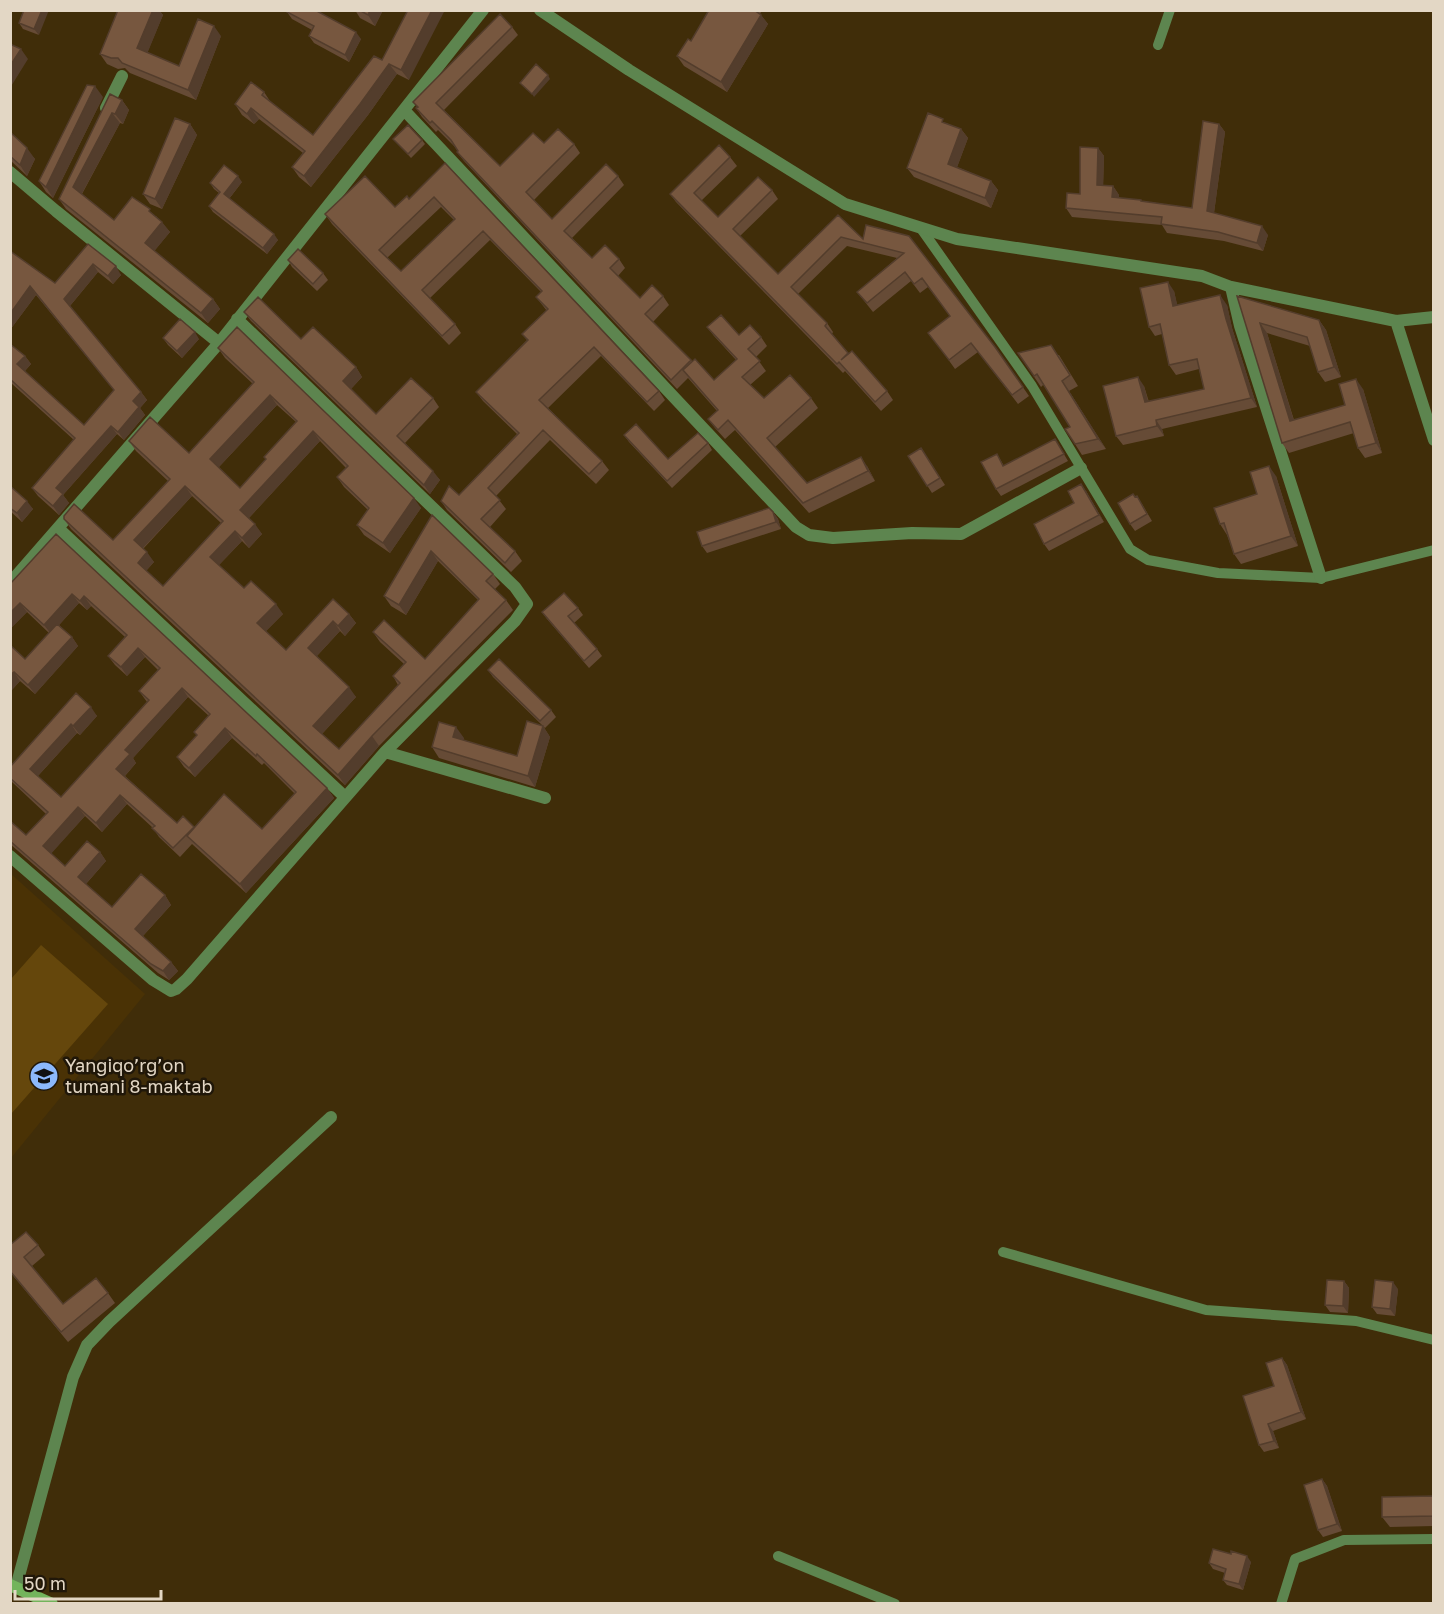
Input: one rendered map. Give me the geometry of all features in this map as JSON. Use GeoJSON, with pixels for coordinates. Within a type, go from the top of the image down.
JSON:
{"type":"FeatureCollection","features":[{"type":"Feature","properties":{"kind":"street"},"geometry":{"type":"LineString","coordinates":[[10,584],[219,343],[483,10]]}},
{"type":"Feature","properties":{"kind":"street"},"geometry":{"type":"LineString","coordinates":[[540,10],[629,70],[845,204],[957,238],[1202,276],[1231,287],[1396,321],[1434,317]]}},
{"type":"Feature","properties":{"kind":"street"},"geometry":{"type":"LineString","coordinates":[[101,117],[122,76]]}},
{"type":"Feature","properties":{"kind":"street"},"geometry":{"type":"LineString","coordinates":[[404,110],[796,527],[809,535],[833,538],[912,533],[961,534],[1081,468]]}},
{"type":"Feature","properties":{"kind":"street"},"geometry":{"type":"LineString","coordinates":[[10,172],[58,206],[219,343]]}},
{"type":"Feature","properties":{"kind":"street"},"geometry":{"type":"LineString","coordinates":[[1231,287],[1240,326],[1321,578]]}},
{"type":"Feature","properties":{"kind":"street"},"geometry":{"type":"LineString","coordinates":[[10,855],[153,980],[171,991],[176,989],[188,980],[385,752],[515,621],[527,604],[515,587],[237,319]]}},
{"type":"Feature","properties":{"kind":"street"},"geometry":{"type":"LineString","coordinates":[[1396,321],[1434,440]]}},
{"type":"Feature","properties":{"kind":"street"},"geometry":{"type":"LineString","coordinates":[[59,529],[345,797]]}},
{"type":"Feature","properties":{"kind":"street"},"geometry":{"type":"LineString","coordinates":[[385,752],[545,798]]}},
{"type":"Feature","properties":{"kind":"street"},"geometry":{"type":"LineString","coordinates":[[52,1604],[13,1586],[73,1377],[87,1345],[331,1117]]}},
{"type":"Feature","properties":{"kind":"lane"},"geometry":{"type":"LineString","coordinates":[[1158,45],[1170,10]]}},
{"type":"Feature","properties":{"kind":"lane"},"geometry":{"type":"LineString","coordinates":[[920,227],[1032,386],[1130,549],[1148,560],[1218,573],[1321,578],[1434,549]]}},
{"type":"Feature","properties":{"kind":"lane"},"geometry":{"type":"LineString","coordinates":[[1003,1252],[1206,1310],[1356,1321],[1434,1340]]}},
{"type":"Feature","properties":{"kind":"lane"},"geometry":{"type":"LineString","coordinates":[[1281,1604],[1295,1559],[1344,1540],[1434,1539]]}},
{"type":"Feature","properties":{"kind":"lane"},"geometry":{"type":"LineString","coordinates":[[778,1556],[895,1604]]}},
{"type":"Feature","properties":{"kind":"shaded area","name":"Yangiqo’rg’on tumani 8-maktab"},"geometry":{"type":"Polygon","coordinates":[[[11,874],[145,994],[11,1158],[11,874]]]}},
{"type":"Feature","properties":{"kind":"shaded area"},"geometry":{"type":"Polygon","coordinates":[[[41,945],[108,1004],[11,1114],[11,979],[41,945]]]}},
{"type":"Feature","properties":{"kind":"building"},"geometry":{"type":"Polygon","coordinates":[[[24,10],[42,10],[34,29],[19,23],[24,10]]]}},
{"type":"Feature","properties":{"kind":"building"},"geometry":{"type":"Polygon","coordinates":[[[118,10],[153,10],[137,48],[179,66],[198,19],[214,26],[188,90],[122,63],[118,58],[100,54],[118,10]]]}},
{"type":"Feature","properties":{"kind":"building"},"geometry":{"type":"Polygon","coordinates":[[[288,10],[315,10],[356,32],[345,55],[309,36],[314,26],[287,12],[288,10]]]}},
{"type":"Feature","properties":{"kind":"building"},"geometry":{"type":"Polygon","coordinates":[[[359,10],[370,10],[368,15],[359,10]]]}},
{"type":"Feature","properties":{"kind":"building"},"geometry":{"type":"Polygon","coordinates":[[[408,10],[432,10],[401,70],[389,64],[304,176],[292,167],[305,151],[251,108],[247,114],[235,104],[251,82],[264,92],[262,95],[313,135],[374,56],[382,60],[408,10]]]}},
{"type":"Feature","properties":{"kind":"building"},"geometry":{"type":"Polygon","coordinates":[[[709,10],[754,10],[761,15],[721,82],[677,56],[688,39],[691,41],[709,10]]]}},
{"type":"Feature","properties":{"kind":"building"},"geometry":{"type":"Polygon","coordinates":[[[500,14],[512,27],[436,103],[500,166],[533,133],[544,143],[558,129],[574,144],[526,192],[552,219],[606,164],[618,176],[564,231],[592,258],[605,245],[619,259],[610,268],[640,298],[652,285],[663,296],[645,314],[691,360],[671,380],[457,152],[451,140],[432,121],[430,123],[413,102],[500,14]]]}},
{"type":"Feature","properties":{"kind":"building"},"geometry":{"type":"Polygon","coordinates":[[[10,44],[21,49],[10,66],[10,44]]]}},
{"type":"Feature","properties":{"kind":"building"},"geometry":{"type":"Polygon","coordinates":[[[536,64],[548,75],[532,94],[520,83],[536,64]]]}},
{"type":"Feature","properties":{"kind":"building"},"geometry":{"type":"Polygon","coordinates":[[[87,85],[95,86],[46,187],[39,181],[87,85]]]}},
{"type":"Feature","properties":{"kind":"building"},"geometry":{"type":"Polygon","coordinates":[[[110,94],[122,100],[115,114],[112,113],[73,187],[114,220],[132,197],[150,209],[149,211],[162,222],[145,243],[213,299],[201,313],[59,199],[110,94]]]}},
{"type":"Feature","properties":{"kind":"building"},"geometry":{"type":"Polygon","coordinates":[[[928,113],[943,119],[942,122],[961,129],[948,164],[991,181],[985,198],[907,168],[928,113]]]}},
{"type":"Feature","properties":{"kind":"building"},"geometry":{"type":"Polygon","coordinates":[[[175,118],[190,124],[155,199],[143,194],[175,118]]]}},
{"type":"Feature","properties":{"kind":"building"},"geometry":{"type":"Polygon","coordinates":[[[1203,121],[1219,124],[1207,211],[1262,226],[1257,243],[1218,232],[1161,224],[1162,217],[1066,208],[1067,193],[1080,194],[1080,147],[1098,148],[1097,185],[1113,186],[1112,197],[1192,208],[1203,121]]]}},
{"type":"Feature","properties":{"kind":"building"},"geometry":{"type":"Polygon","coordinates":[[[408,125],[422,140],[408,154],[393,139],[408,125]]]}},
{"type":"Feature","properties":{"kind":"building"},"geometry":{"type":"Polygon","coordinates":[[[10,132],[27,148],[20,165],[10,156],[10,132]]]}},
{"type":"Feature","properties":{"kind":"building"},"geometry":{"type":"Polygon","coordinates":[[[719,145],[730,157],[694,193],[718,217],[758,177],[772,190],[733,229],[778,274],[838,215],[863,239],[866,225],[909,236],[1023,387],[1012,395],[971,343],[949,360],[928,333],[950,316],[922,278],[914,284],[905,272],[867,303],[857,292],[904,253],[841,237],[791,287],[827,323],[825,326],[848,353],[841,360],[852,351],[887,391],[875,402],[839,362],[837,364],[670,194],[719,145]]]}},
{"type":"Feature","properties":{"kind":"building"},"geometry":{"type":"Polygon","coordinates":[[[445,163],[659,391],[647,402],[594,347],[539,400],[602,461],[589,474],[543,430],[488,488],[500,500],[481,519],[515,551],[505,563],[441,501],[449,486],[459,495],[519,433],[476,392],[528,340],[522,334],[548,309],[536,297],[542,291],[483,231],[422,290],[455,324],[442,336],[325,214],[365,176],[395,207],[407,196],[409,199],[445,163]],[[434,197],[379,250],[401,271],[455,219],[434,197]]]}},
{"type":"Feature","properties":{"kind":"building"},"geometry":{"type":"Polygon","coordinates":[[[224,165],[238,176],[224,194],[274,234],[263,248],[209,206],[220,192],[210,183],[224,165]]]}},
{"type":"Feature","properties":{"kind":"building"},"geometry":{"type":"Polygon","coordinates":[[[88,244],[116,266],[108,276],[93,264],[64,299],[141,392],[133,401],[139,407],[118,432],[111,426],[56,488],[63,494],[53,506],[32,488],[75,438],[10,379],[10,344],[25,356],[17,364],[84,425],[114,390],[30,286],[10,314],[10,251],[55,283],[88,244]]]}},
{"type":"Feature","properties":{"kind":"building"},"geometry":{"type":"Polygon","coordinates":[[[298,249],[323,273],[313,284],[288,260],[298,249]]]}},
{"type":"Feature","properties":{"kind":"building"},"geometry":{"type":"Polygon","coordinates":[[[1168,282],[1173,306],[1220,295],[1251,398],[1156,420],[1157,426],[1116,436],[1103,386],[1138,377],[1145,402],[1204,389],[1197,359],[1169,365],[1160,324],[1149,327],[1140,288],[1168,282]]]}},
{"type":"Feature","properties":{"kind":"building"},"geometry":{"type":"Polygon","coordinates":[[[1237,296],[1319,320],[1334,367],[1318,372],[1307,337],[1260,323],[1290,421],[1345,405],[1339,384],[1356,379],[1376,443],[1358,448],[1350,422],[1282,443],[1237,296]]]}},
{"type":"Feature","properties":{"kind":"building"},"geometry":{"type":"Polygon","coordinates":[[[258,297],[301,339],[313,327],[356,367],[343,381],[376,414],[411,378],[433,398],[397,436],[433,471],[424,485],[244,312],[258,297]]]}},
{"type":"Feature","properties":{"kind":"building"},"geometry":{"type":"Polygon","coordinates":[[[721,315],[739,335],[750,325],[761,337],[748,349],[760,361],[742,377],[764,398],[790,375],[811,398],[767,438],[807,483],[861,457],[868,471],[803,503],[728,420],[718,430],[708,419],[718,410],[683,370],[695,359],[714,380],[737,359],[707,327],[721,315]]]}},
{"type":"Feature","properties":{"kind":"building"},"geometry":{"type":"Polygon","coordinates":[[[180,319],[195,332],[177,351],[163,338],[180,319]]]}},
{"type":"Feature","properties":{"kind":"building"},"geometry":{"type":"Polygon","coordinates":[[[237,327],[414,498],[383,543],[357,525],[369,508],[337,477],[348,466],[313,431],[240,510],[255,524],[242,538],[235,531],[210,557],[244,588],[251,581],[276,604],[257,623],[286,650],[333,599],[349,614],[338,626],[333,621],[308,648],[349,687],[313,726],[339,749],[400,683],[393,676],[406,662],[373,632],[384,620],[425,659],[479,599],[431,551],[399,605],[384,596],[432,515],[493,574],[486,581],[506,600],[372,736],[338,775],[64,519],[74,504],[113,540],[170,479],[129,441],[150,417],[189,453],[254,382],[218,348],[237,327]],[[270,395],[210,459],[240,488],[266,459],[264,457],[297,421],[270,395]],[[185,486],[134,540],[147,552],[138,563],[163,586],[223,521],[185,486]]]}},
{"type":"Feature","properties":{"kind":"building"},"geometry":{"type":"Polygon","coordinates":[[[1051,345],[1070,375],[1062,381],[1098,439],[1075,444],[1065,429],[1070,427],[1037,374],[1034,376],[1018,353],[1051,345]]]}},
{"type":"Feature","properties":{"kind":"building"},"geometry":{"type":"Polygon","coordinates":[[[636,424],[668,459],[698,433],[708,443],[667,481],[624,435],[636,424]]]}},
{"type":"Feature","properties":{"kind":"building"},"geometry":{"type":"Polygon","coordinates":[[[1055,439],[1064,454],[996,489],[981,462],[997,454],[1003,466],[1055,439]]]}},
{"type":"Feature","properties":{"kind":"building"},"geometry":{"type":"Polygon","coordinates":[[[921,448],[940,478],[927,486],[908,456],[921,448]]]}},
{"type":"Feature","properties":{"kind":"building"},"geometry":{"type":"Polygon","coordinates":[[[1269,466],[1291,536],[1234,554],[1224,523],[1220,524],[1214,508],[1257,494],[1250,472],[1269,466]]]}},
{"type":"Feature","properties":{"kind":"building"},"geometry":{"type":"Polygon","coordinates":[[[1081,484],[1099,515],[1044,544],[1034,524],[1074,503],[1068,491],[1081,484]]]}},
{"type":"Feature","properties":{"kind":"building"},"geometry":{"type":"Polygon","coordinates":[[[10,486],[27,501],[17,513],[10,508],[10,486]]]}},
{"type":"Feature","properties":{"kind":"building"},"geometry":{"type":"Polygon","coordinates":[[[1133,494],[1137,496],[1147,514],[1130,524],[1118,503],[1133,494]]]}},
{"type":"Feature","properties":{"kind":"building"},"geometry":{"type":"Polygon","coordinates":[[[769,508],[776,522],[702,546],[697,532],[769,508]]]}},
{"type":"Feature","properties":{"kind":"building"},"geometry":{"type":"Polygon","coordinates":[[[56,534],[327,788],[240,884],[187,836],[224,794],[262,829],[296,792],[257,754],[256,756],[225,728],[189,768],[177,757],[197,735],[194,732],[210,714],[182,688],[125,750],[130,754],[116,769],[177,823],[183,816],[194,827],[173,848],[152,828],[155,826],[120,795],[96,823],[78,807],[43,846],[65,866],[87,841],[100,852],[78,877],[112,907],[141,874],[165,895],[135,929],[171,962],[163,971],[151,964],[10,841],[10,821],[26,835],[48,812],[10,778],[10,767],[76,693],[91,707],[73,726],[71,724],[30,769],[61,797],[149,700],[139,691],[160,668],[138,648],[121,667],[108,656],[127,635],[84,596],[80,601],[72,594],[44,625],[20,603],[10,613],[10,584],[56,534]]]}},
{"type":"Feature","properties":{"kind":"building"},"geometry":{"type":"Polygon","coordinates":[[[564,593],[578,608],[568,616],[597,649],[584,661],[542,612],[564,593]]]}},
{"type":"Feature","properties":{"kind":"building"},"geometry":{"type":"Polygon","coordinates":[[[57,624],[72,637],[28,685],[14,672],[10,675],[10,645],[25,659],[57,624]]]}},
{"type":"Feature","properties":{"kind":"building"},"geometry":{"type":"Polygon","coordinates":[[[499,659],[551,710],[540,721],[488,670],[499,659]]]}},
{"type":"Feature","properties":{"kind":"building"},"geometry":{"type":"Polygon","coordinates":[[[527,721],[543,726],[528,776],[432,747],[439,722],[456,727],[453,737],[517,756],[527,721]]]}},
{"type":"Feature","properties":{"kind":"building"},"geometry":{"type":"Polygon","coordinates":[[[26,1232],[38,1245],[24,1257],[63,1304],[96,1278],[108,1293],[61,1332],[10,1271],[10,1245],[26,1232]]]}},
{"type":"Feature","properties":{"kind":"building"},"geometry":{"type":"Polygon","coordinates":[[[1327,1280],[1344,1281],[1343,1306],[1325,1305],[1327,1280]]]}},
{"type":"Feature","properties":{"kind":"building"},"geometry":{"type":"Polygon","coordinates":[[[1375,1280],[1393,1282],[1390,1309],[1372,1307],[1375,1280]]]}},
{"type":"Feature","properties":{"kind":"building"},"geometry":{"type":"Polygon","coordinates":[[[1282,1358],[1301,1412],[1268,1424],[1274,1441],[1259,1445],[1243,1396],[1274,1386],[1266,1363],[1282,1358]]]}},
{"type":"Feature","properties":{"kind":"building"},"geometry":{"type":"Polygon","coordinates":[[[1322,1479],[1337,1524],[1318,1530],[1304,1485],[1322,1479]]]}},
{"type":"Feature","properties":{"kind":"building"},"geometry":{"type":"Polygon","coordinates":[[[1434,1496],[1434,1516],[1382,1517],[1382,1497],[1434,1496]]]}},
{"type":"Feature","properties":{"kind":"building"},"geometry":{"type":"Polygon","coordinates":[[[1213,1549],[1247,1556],[1239,1584],[1223,1580],[1226,1569],[1209,1563],[1213,1549]]]}},
{"type":"Feature","properties":{"kind":"place","name":"Yangiqo’rg’on tumani 8-maktab"},"geometry":{"type":"Point","coordinates":[44,1076]}}]}
